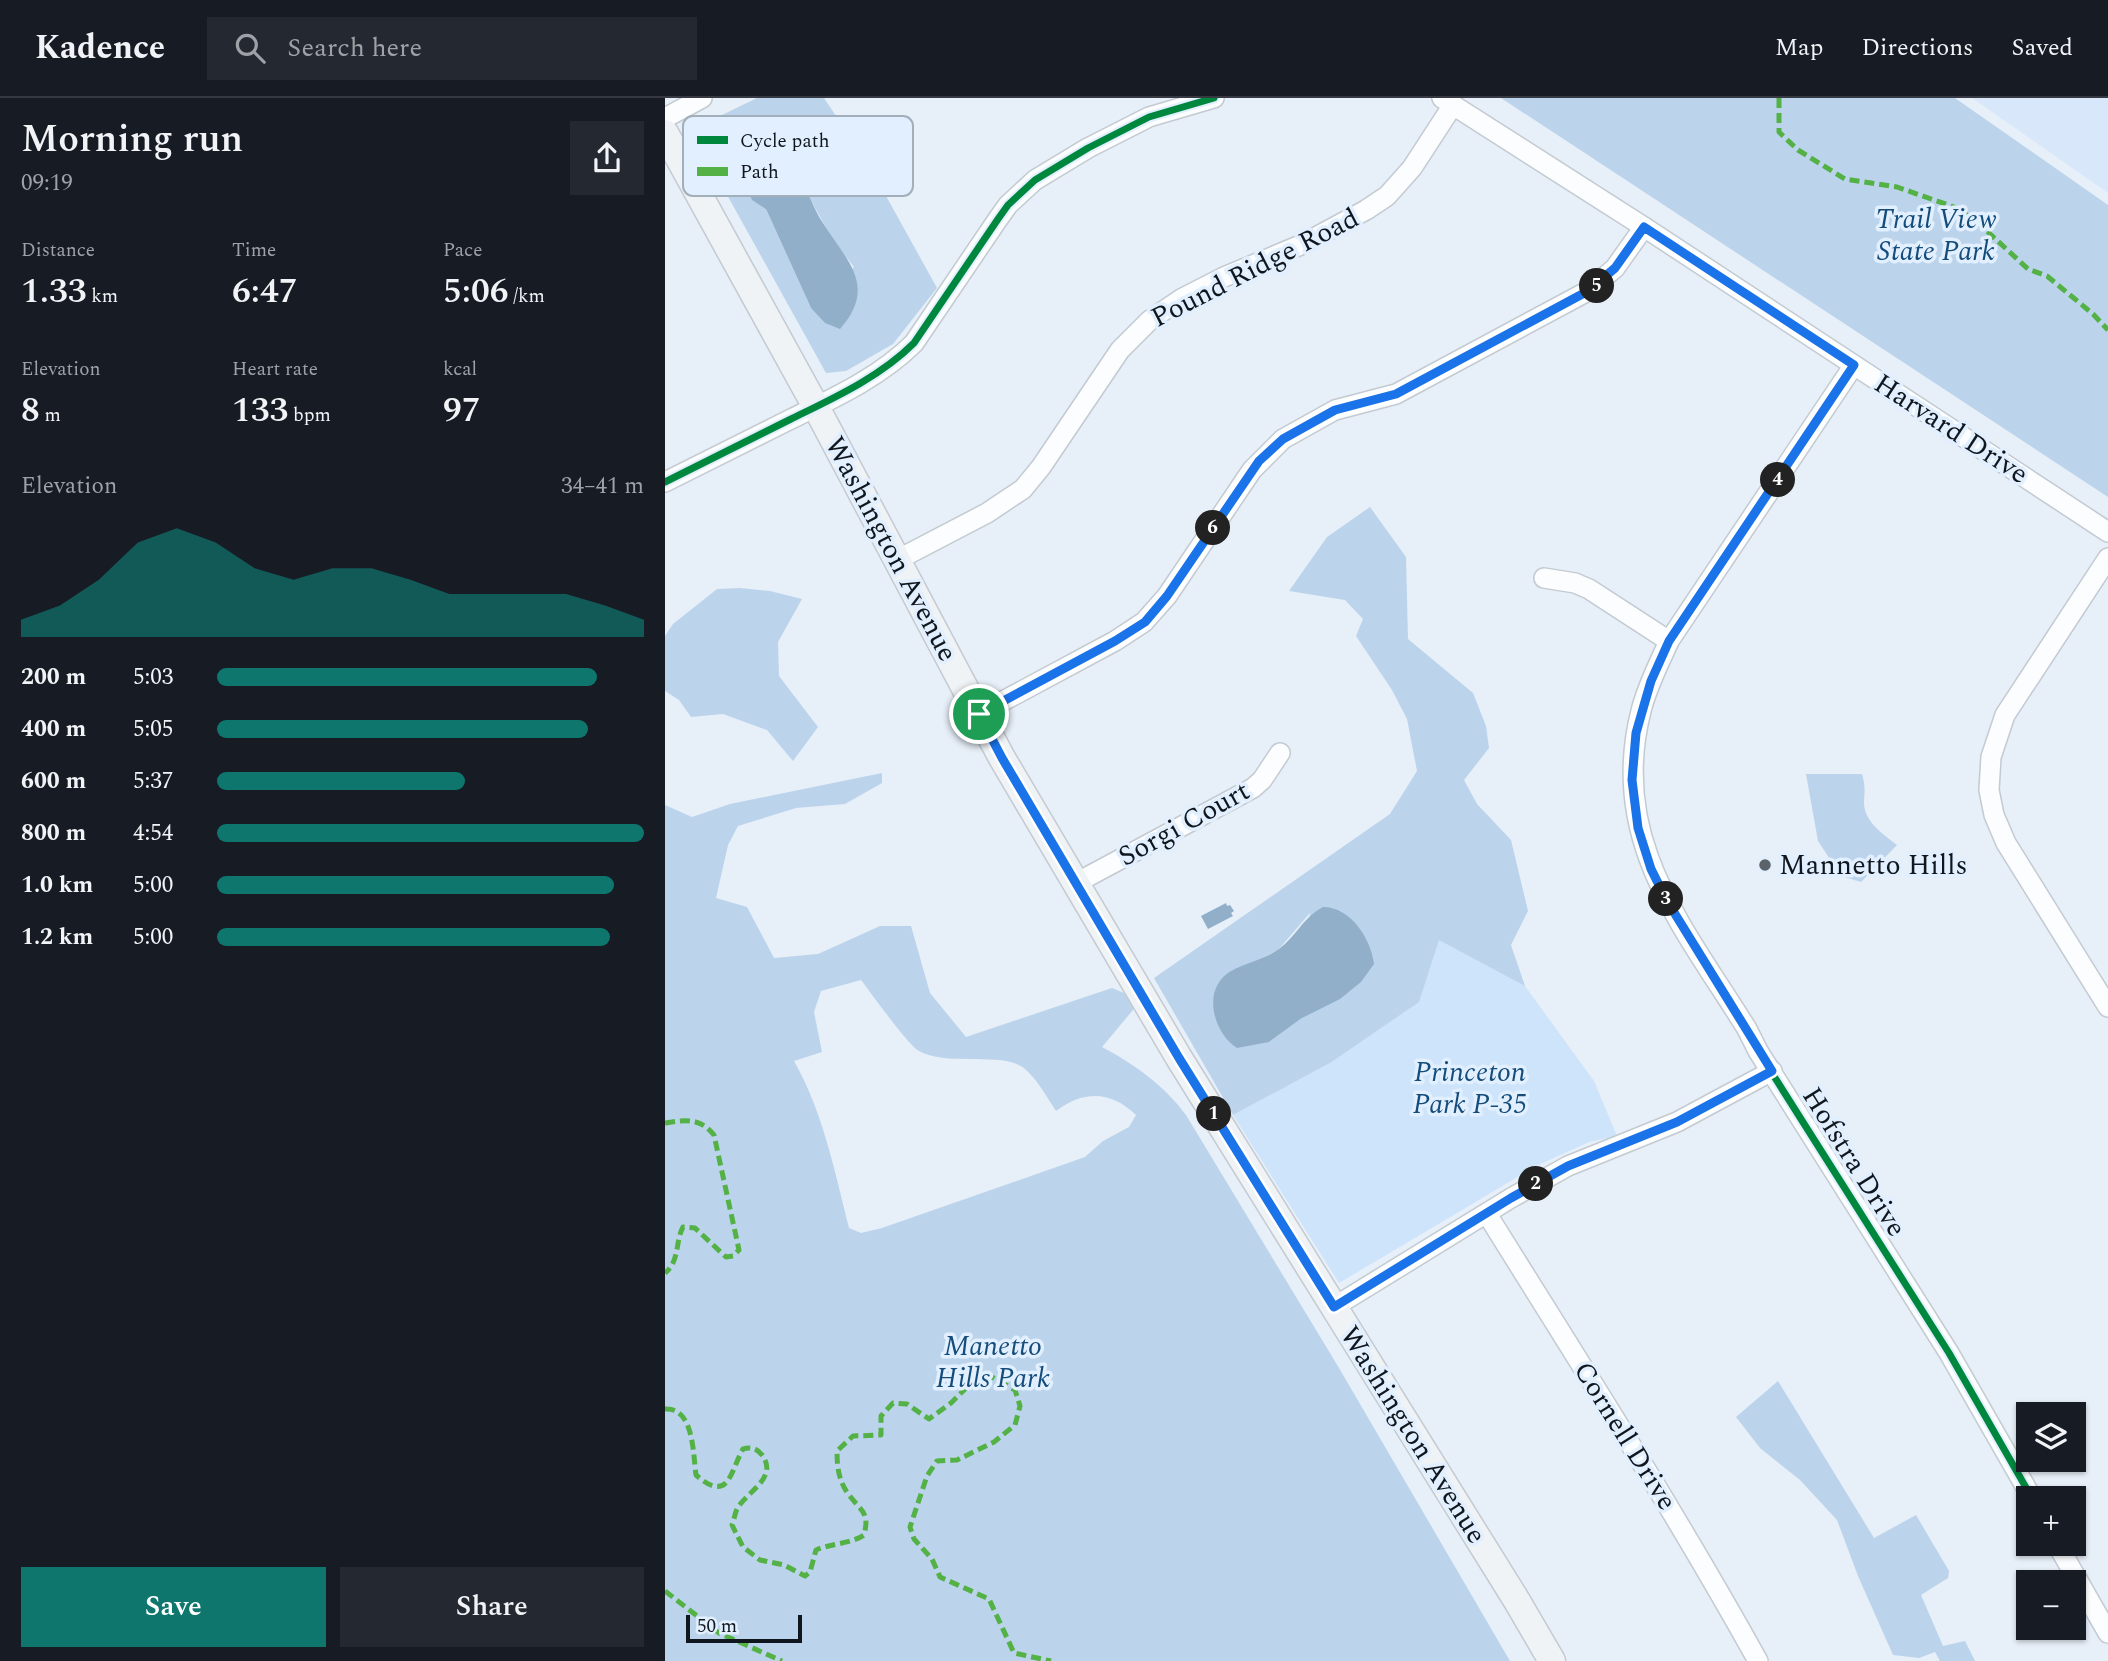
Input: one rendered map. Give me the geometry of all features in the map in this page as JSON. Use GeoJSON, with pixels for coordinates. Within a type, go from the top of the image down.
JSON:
{"type":"FeatureCollection","features":[{"type":"Feature","properties":{"kind":"main road","name":"Washington Avenue"},"geometry":{"type":"LineString","coordinates":[[665,133],[683,166]]}},
{"type":"Feature","properties":{"kind":"main road","name":"Washington Avenue"},"geometry":{"type":"LineString","coordinates":[[700,196],[816,407],[979,714],[1076,883],[1179,1058],[1552,1661]]}},
{"type":"Feature","properties":{"kind":"street"},"geometry":{"type":"LineString","coordinates":[[665,118],[702,98]]}},
{"type":"Feature","properties":{"kind":"street"},"geometry":{"type":"LineString","coordinates":[[816,407],[882,371],[914,343],[1008,205],[1035,180],[1087,148],[1149,117],[1214,98]]}},
{"type":"Feature","properties":{"kind":"street","name":"Harvard Drive"},"geometry":{"type":"LineString","coordinates":[[1447,101],[1644,227],[2108,533]]}},
{"type":"Feature","properties":{"kind":"street","name":"Pound Ridge Road"},"geometry":{"type":"LineString","coordinates":[[898,561],[987,513],[1023,489],[1041,467],[1120,350],[1150,320],[1181,299],[1303,244],[1387,196],[1412,168],[1447,101]]}},
{"type":"Feature","properties":{"kind":"street"},"geometry":{"type":"LineString","coordinates":[[979,714],[1145,622],[1167,596],[1259,461],[1283,439],[1335,410],[1396,394],[1588,291],[1615,268],[1644,227]]}},
{"type":"Feature","properties":{"kind":"street","name":"Hofstra Drive"},"geometry":{"type":"LineString","coordinates":[[1854,365],[1669,641],[1651,681],[1636,733],[1632,780],[1638,828],[1651,869],[1667,901],[1949,1353],[2025,1486]]}},
{"type":"Feature","properties":{"kind":"street","name":"Washington Avenue"},"geometry":{"type":"LineString","coordinates":[[665,482],[816,407]]}},
{"type":"Feature","properties":{"kind":"street"},"geometry":{"type":"LineString","coordinates":[[2108,558],[2005,715],[1991,757],[1989,790],[1994,816],[2006,844],[2108,1007]]}},
{"type":"Feature","properties":{"kind":"street"},"geometry":{"type":"LineString","coordinates":[[1544,578],[1575,583],[1589,589],[1669,641]]}},
{"type":"Feature","properties":{"kind":"street","name":"Sorgi Court"},"geometry":{"type":"LineString","coordinates":[[1076,883],[1253,788],[1262,780],[1280,753]]}},
{"type":"Feature","properties":{"kind":"street"},"geometry":{"type":"LineString","coordinates":[[1334,1307],[1568,1166],[1677,1122],[1772,1071]]}},
{"type":"Feature","properties":{"kind":"street","name":"Cornell Drive"},"geometry":{"type":"LineString","coordinates":[[1487,1214],[1651,1478],[1758,1661]]}},
{"type":"Feature","properties":{"kind":"street"},"geometry":{"type":"LineString","coordinates":[[2064,1556],[2108,1633]]}},
{"type":"Feature","properties":{"kind":"shaded area"},"geometry":{"type":"Polygon","coordinates":[[[1972,98],[2108,98],[2108,193],[1972,98]]]}},
{"type":"Feature","properties":{"kind":"shaded area"},"geometry":{"type":"Polygon","coordinates":[[[750,196],[809,196],[821,220],[848,260],[857,285],[857,299],[840,329],[825,323],[811,308],[766,209],[750,196]]]}},
{"type":"Feature","properties":{"kind":"shaded area"},"geometry":{"type":"Polygon","coordinates":[[[1226,903],[1234,911],[1231,913],[1233,916],[1208,929],[1201,916],[1226,903]]]}},
{"type":"Feature","properties":{"kind":"shaded area"},"geometry":{"type":"Polygon","coordinates":[[[1323,907],[1333,908],[1351,918],[1369,945],[1374,964],[1361,982],[1340,999],[1302,1018],[1269,1042],[1237,1048],[1222,1032],[1217,1022],[1213,999],[1216,988],[1231,971],[1276,951],[1309,917],[1323,907]]]}},
{"type":"Feature","properties":{"kind":"green space"},"geometry":{"type":"Polygon","coordinates":[[[757,98],[824,98],[836,116],[720,116],[757,98]]]}},
{"type":"Feature","properties":{"kind":"green space","name":"Trail View State Park"},"geometry":{"type":"Polygon","coordinates":[[[1501,98],[1955,98],[2108,205],[2108,497],[1501,98]]]}},
{"type":"Feature","properties":{"kind":"green space"},"geometry":{"type":"Polygon","coordinates":[[[728,196],[781,196],[766,209],[811,308],[854,267],[831,237],[809,196],[886,196],[937,288],[893,344],[846,371],[826,373],[728,196]]]}},
{"type":"Feature","properties":{"kind":"green space"},"geometry":{"type":"Polygon","coordinates":[[[1370,507],[1406,557],[1408,639],[1473,693],[1486,726],[1489,748],[1464,780],[1477,804],[1511,840],[1528,911],[1511,945],[1525,986],[1439,940],[1419,1002],[1330,1063],[1233,1115],[1154,978],[1390,814],[1417,771],[1407,719],[1392,690],[1356,636],[1363,619],[1345,600],[1289,591],[1327,537],[1370,507]],[[1310,913],[1278,950],[1250,965],[1231,971],[1269,1042],[1302,1018],[1310,913]]]}},
{"type":"Feature","properties":{"kind":"green space"},"geometry":{"type":"Polygon","coordinates":[[[717,589],[770,591],[802,599],[778,642],[779,676],[818,727],[793,761],[767,730],[723,714],[691,717],[679,700],[665,691],[665,636],[673,624],[717,589]]]}},
{"type":"Feature","properties":{"kind":"green space","name":"Manetto Hills Park"},"geometry":{"type":"Polygon","coordinates":[[[882,773],[882,783],[845,804],[796,808],[738,826],[728,845],[716,898],[747,907],[774,958],[818,954],[880,926],[911,926],[930,993],[966,1037],[1112,988],[1124,993],[1134,1003],[1133,1010],[1102,1047],[1148,1076],[1186,1115],[1339,1368],[1510,1661],[665,1661],[665,805],[692,817],[730,804],[882,773]],[[861,980],[821,991],[814,1012],[822,1052],[794,1061],[820,1121],[849,1228],[861,1233],[882,1228],[1085,1157],[1103,1141],[1129,1127],[1136,1115],[1117,1101],[1097,1096],[1077,1099],[1056,1111],[1033,1078],[1024,1068],[1014,1063],[989,1059],[945,1058],[919,1051],[898,1029],[861,980]]]}},
{"type":"Feature","properties":{"kind":"green space"},"geometry":{"type":"Polygon","coordinates":[[[1806,774],[1862,774],[1867,815],[1875,826],[1897,845],[1861,882],[1841,876],[1818,841],[1806,774]]]}},
{"type":"Feature","properties":{"kind":"green space","name":"Princeton Park P-35"},"geometry":{"type":"Polygon","coordinates":[[[1428,923],[1525,986],[1594,1081],[1617,1136],[1589,1142],[1538,1165],[1339,1283],[1233,1115],[1330,1063],[1428,923]]]}},
{"type":"Feature","properties":{"kind":"green space"},"geometry":{"type":"Polygon","coordinates":[[[1778,1381],[1874,1538],[1916,1515],[1949,1571],[1948,1578],[1921,1595],[1943,1646],[1965,1641],[1975,1661],[1940,1661],[1935,1652],[1919,1658],[1893,1655],[1837,1520],[1800,1480],[1760,1448],[1736,1417],[1778,1381]]]}},
{"type":"Feature","properties":{"kind":"marked path"},"geometry":{"type":"LineString","coordinates":[[1779,98],[1779,132],[1798,150],[1845,179],[1897,187],[1954,207],[1976,221],[2028,269],[2047,276],[2108,330]]}},
{"type":"Feature","properties":{"kind":"marked path"},"geometry":{"type":"LineString","coordinates":[[665,1123],[698,1123],[714,1135],[739,1250],[733,1256],[726,1257],[695,1228],[683,1227],[673,1263],[665,1273]]}},
{"type":"Feature","properties":{"kind":"marked path"},"geometry":{"type":"LineString","coordinates":[[665,1409],[675,1410],[687,1423],[693,1444],[696,1475],[707,1483],[722,1486],[727,1482],[743,1449],[754,1449],[760,1453],[767,1471],[737,1509],[732,1525],[743,1547],[760,1560],[784,1565],[805,1576],[810,1572],[816,1550],[864,1535],[865,1516],[843,1485],[837,1463],[837,1451],[853,1436],[881,1435],[881,1416],[893,1403],[907,1404],[929,1419],[951,1403],[970,1384],[992,1377],[1015,1390],[1020,1406],[1015,1425],[994,1442],[957,1460],[937,1461],[927,1476],[910,1527],[914,1539],[932,1559],[940,1577],[989,1599],[1014,1653],[1051,1661]]}},
{"type":"Feature","properties":{"kind":"marked path"},"geometry":{"type":"LineString","coordinates":[[665,1591],[719,1633],[782,1661]]}},
{"type":"Feature","properties":{"kind":"cycle path"},"geometry":{"type":"LineString","coordinates":[[665,482],[840,395],[901,355],[914,343],[1008,205],[1035,180],[1088,148],[1149,117],[1214,98]]}},
{"type":"Feature","properties":{"kind":"cycle path"},"geometry":{"type":"LineString","coordinates":[[979,714],[1115,641],[1144,622],[1167,596],[1252,470],[1283,439],[1335,410],[1396,394],[1588,291],[1615,268],[1644,227]]}},
{"type":"Feature","properties":{"kind":"cycle path"},"geometry":{"type":"LineString","coordinates":[[1854,365],[1669,641],[1641,711],[1633,757],[1635,801],[1643,841],[1658,880],[1677,917],[1758,1051],[1949,1353],[2025,1486]]}},
{"type":"Feature","properties":{"kind":"place","name":"Mannetto Hills"},"geometry":{"type":"Point","coordinates":[1765,865]}},
{"type":"Feature","properties":{"kind":"route"},"geometry":{"type":"LineString","coordinates":[[1644,227],[1854,365],[1669,641],[1641,708],[1632,761],[1638,828],[1651,869],[1667,901],[1772,1071],[1677,1122],[1568,1166],[1334,1307],[1179,1058],[1118,950],[1002,758],[979,714],[1145,622],[1167,596],[1252,470],[1283,439],[1335,410],[1396,394],[1600,284],[1644,227]]}}]}
